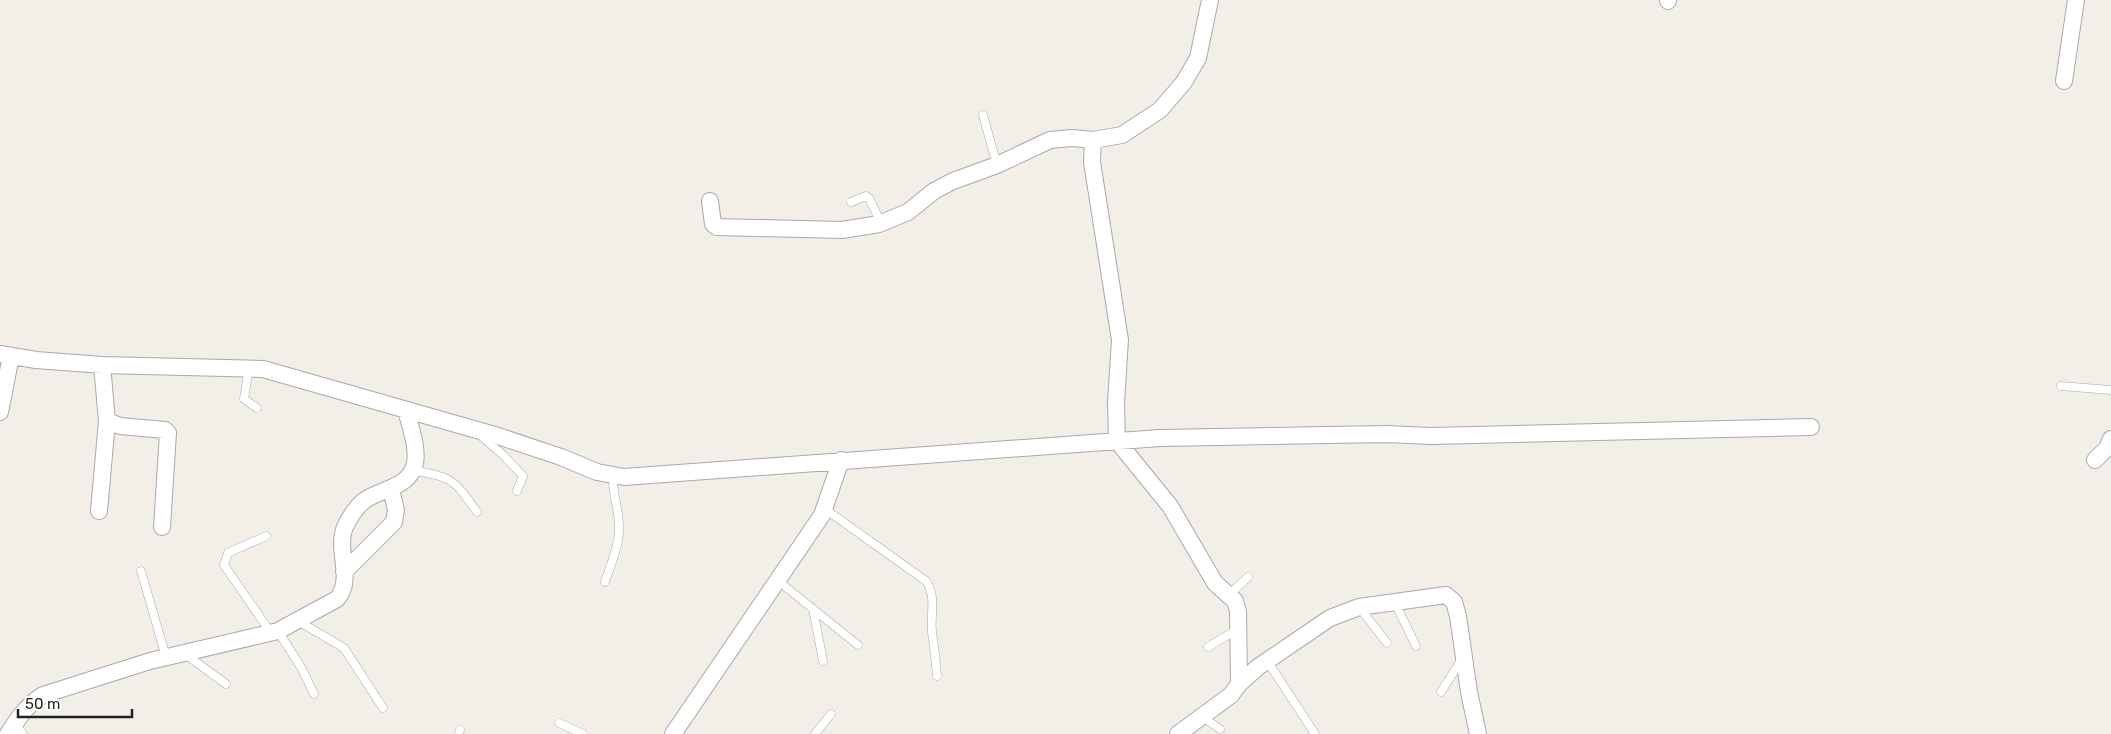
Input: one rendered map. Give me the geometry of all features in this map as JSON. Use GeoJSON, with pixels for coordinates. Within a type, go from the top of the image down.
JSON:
{"type":"FeatureCollection","features":[{"type":"Feature","properties":{"kind":"street"},"geometry":{"type":"LineString","coordinates":[[710,201],[711,218],[717,227],[842,230],[881,224],[908,212],[934,191],[953,181],[997,165],[1050,140],[1072,138],[1093,140],[1122,135],[1160,110],[1184,82],[1198,58],[1210,0]]}},
{"type":"Feature","properties":{"kind":"street"},"geometry":{"type":"LineString","coordinates":[[2064,81],[2076,0]]}},
{"type":"Feature","properties":{"kind":"street"},"geometry":{"type":"LineString","coordinates":[[1093,140],[1092,162],[1120,340],[1116,402],[1117,441],[1170,506],[1214,583],[1236,601],[1238,611],[1239,684]]}},
{"type":"Feature","properties":{"kind":"street"},"geometry":{"type":"LineString","coordinates":[[0,412],[6,355],[102,366],[263,368],[474,429],[613,476],[649,476],[841,460],[950,455],[1117,441],[1296,435],[1440,436],[1811,428]]}},
{"type":"Feature","properties":{"kind":"street"},"geometry":{"type":"LineString","coordinates":[[99,511],[106,421],[102,366]]}},
{"type":"Feature","properties":{"kind":"street"},"geometry":{"type":"LineString","coordinates":[[15,731],[31,702],[43,695],[166,657],[275,632],[337,599],[343,593],[345,526],[366,499],[399,485],[415,464],[416,453],[406,410]]}},
{"type":"Feature","properties":{"kind":"street"},"geometry":{"type":"LineString","coordinates":[[106,421],[120,426],[165,430],[168,433],[162,527]]}},
{"type":"Feature","properties":{"kind":"street"},"geometry":{"type":"LineString","coordinates":[[2095,460],[2107,448],[2111,439]]}},
{"type":"Feature","properties":{"kind":"street"},"geometry":{"type":"LineString","coordinates":[[673,734],[824,509],[841,460]]}},
{"type":"Feature","properties":{"kind":"street"},"geometry":{"type":"LineString","coordinates":[[344,572],[394,522],[396,510],[390,489]]}},
{"type":"Feature","properties":{"kind":"street"},"geometry":{"type":"LineString","coordinates":[[1178,734],[1231,695],[1239,684],[1330,618],[1359,606],[1446,595],[1454,602],[1458,616],[1478,734]]}},
{"type":"Feature","properties":{"kind":"lane"},"geometry":{"type":"LineString","coordinates":[[984,115],[997,165]]}},
{"type":"Feature","properties":{"kind":"lane"},"geometry":{"type":"LineString","coordinates":[[851,202],[866,196],[869,198],[881,224]]}},
{"type":"Feature","properties":{"kind":"lane"},"geometry":{"type":"LineString","coordinates":[[248,368],[244,399],[257,408]]}},
{"type":"Feature","properties":{"kind":"lane"},"geometry":{"type":"LineString","coordinates":[[2061,386],[2111,390]]}},
{"type":"Feature","properties":{"kind":"lane"},"geometry":{"type":"LineString","coordinates":[[474,429],[523,476],[517,491]]}},
{"type":"Feature","properties":{"kind":"lane"},"geometry":{"type":"LineString","coordinates":[[412,470],[446,477],[459,488],[477,512]]}},
{"type":"Feature","properties":{"kind":"lane"},"geometry":{"type":"LineString","coordinates":[[605,582],[619,538],[620,528],[612,493],[613,476]]}},
{"type":"Feature","properties":{"kind":"lane"},"geometry":{"type":"LineString","coordinates":[[824,509],[908,566],[926,581],[931,588],[933,599],[932,631],[938,676]]}},
{"type":"Feature","properties":{"kind":"lane"},"geometry":{"type":"LineString","coordinates":[[266,536],[228,553],[224,565],[302,669],[314,694]]}},
{"type":"Feature","properties":{"kind":"lane"},"geometry":{"type":"LineString","coordinates":[[141,571],[166,657]]}},
{"type":"Feature","properties":{"kind":"lane"},"geometry":{"type":"LineString","coordinates":[[1229,595],[1248,577]]}},
{"type":"Feature","properties":{"kind":"lane"},"geometry":{"type":"LineString","coordinates":[[778,580],[858,645]]}},
{"type":"Feature","properties":{"kind":"lane"},"geometry":{"type":"LineString","coordinates":[[1394,601],[1416,646]]}},
{"type":"Feature","properties":{"kind":"lane"},"geometry":{"type":"LineString","coordinates":[[1359,606],[1387,643]]}},
{"type":"Feature","properties":{"kind":"lane"},"geometry":{"type":"LineString","coordinates":[[813,609],[823,661]]}},
{"type":"Feature","properties":{"kind":"lane"},"geometry":{"type":"LineString","coordinates":[[298,621],[344,648],[383,708]]}},
{"type":"Feature","properties":{"kind":"lane"},"geometry":{"type":"LineString","coordinates":[[1208,647],[1238,629]]}},
{"type":"Feature","properties":{"kind":"lane"},"geometry":{"type":"LineString","coordinates":[[184,653],[226,684]]}},
{"type":"Feature","properties":{"kind":"lane"},"geometry":{"type":"LineString","coordinates":[[1441,692],[1464,658]]}},
{"type":"Feature","properties":{"kind":"lane"},"geometry":{"type":"LineString","coordinates":[[1268,662],[1315,734]]}},
{"type":"Feature","properties":{"kind":"lane"},"geometry":{"type":"LineString","coordinates":[[815,734],[831,714]]}},
{"type":"Feature","properties":{"kind":"lane"},"geometry":{"type":"LineString","coordinates":[[1201,716],[1220,729]]}},
{"type":"Feature","properties":{"kind":"lane"},"geometry":{"type":"LineString","coordinates":[[560,723],[583,734]]}}]}
